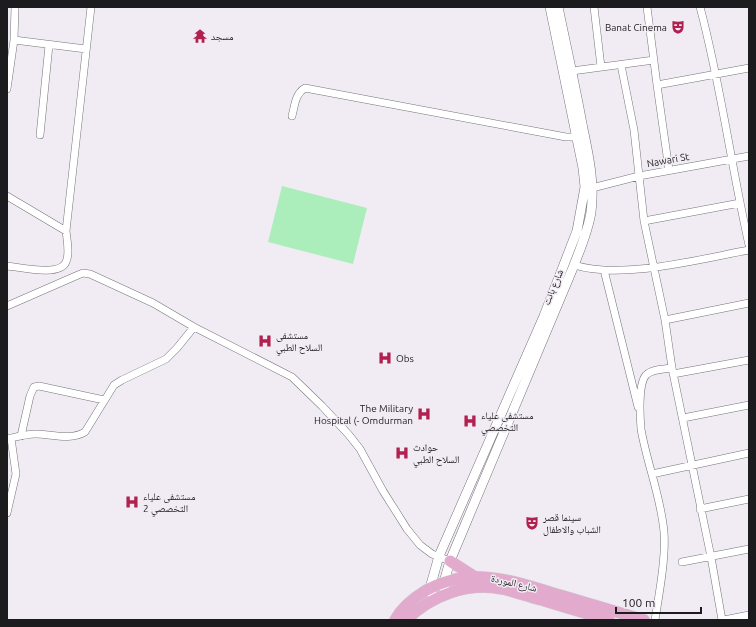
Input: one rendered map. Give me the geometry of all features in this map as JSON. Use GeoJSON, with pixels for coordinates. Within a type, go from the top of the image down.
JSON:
{"type":"FeatureCollection","features":[{"type":"Feature","properties":{"kind":"main road","name":"شارع بانت"},"geometry":{"type":"LineString","coordinates":[[444,582],[450,562],[574,265],[584,239],[591,212],[591,166],[581,137],[550,7]]}},
{"type":"Feature","properties":{"kind":"main road","name":"شارع بانت"},"geometry":{"type":"LineString","coordinates":[[430,588],[439,556],[544,316],[577,232],[585,187],[584,168],[572,71],[558,7]]}},
{"type":"Feature","properties":{"kind":"main road"},"geometry":{"type":"LineString","coordinates":[[450,562],[475,577]]}},
{"type":"Feature","properties":{"kind":"main road","name":"شارع الموردة"},"geometry":{"type":"LineString","coordinates":[[395,620],[407,603],[414,597],[430,588],[444,582],[475,577],[508,580],[644,620]]}},
{"type":"Feature","properties":{"kind":"main road"},"geometry":{"type":"LineString","coordinates":[[444,582],[445,594]]}},
{"type":"Feature","properties":{"kind":"main road","name":"شارع الموردة"},"geometry":{"type":"LineString","coordinates":[[406,620],[434,599],[459,589],[476,587],[498,589],[609,620]]}},
{"type":"Feature","properties":{"kind":"main road"},"geometry":{"type":"LineString","coordinates":[[430,588],[434,599]]}},
{"type":"Feature","properties":{"kind":"street"},"geometry":{"type":"LineString","coordinates":[[7,89],[14,40],[15,7]]}},
{"type":"Feature","properties":{"kind":"street"},"geometry":{"type":"LineString","coordinates":[[7,266],[46,270],[59,269],[64,266],[66,262],[66,232],[91,7]]}},
{"type":"Feature","properties":{"kind":"street"},"geometry":{"type":"LineString","coordinates":[[594,7],[601,67]]}},
{"type":"Feature","properties":{"kind":"street"},"geometry":{"type":"LineString","coordinates":[[648,7],[669,170]]}},
{"type":"Feature","properties":{"kind":"street"},"geometry":{"type":"LineString","coordinates":[[700,7],[716,74],[749,245]]}},
{"type":"Feature","properties":{"kind":"street"},"geometry":{"type":"LineString","coordinates":[[14,40],[86,49]]}},
{"type":"Feature","properties":{"kind":"street"},"geometry":{"type":"LineString","coordinates":[[40,135],[49,45]]}},
{"type":"Feature","properties":{"kind":"street"},"geometry":{"type":"LineString","coordinates":[[572,71],[654,60]]}},
{"type":"Feature","properties":{"kind":"street"},"geometry":{"type":"LineString","coordinates":[[621,65],[634,130],[644,221],[665,320],[673,371],[700,509],[725,620],[749,615]]}},
{"type":"Feature","properties":{"kind":"street"},"geometry":{"type":"LineString","coordinates":[[657,85],[749,68]]}},
{"type":"Feature","properties":{"kind":"street"},"geometry":{"type":"LineString","coordinates":[[292,116],[296,97],[300,91],[305,88],[566,137],[581,137]]}},
{"type":"Feature","properties":{"kind":"street","name":"Nawari St"},"geometry":{"type":"LineString","coordinates":[[592,188],[639,176],[749,156]]}},
{"type":"Feature","properties":{"kind":"street"},"geometry":{"type":"LineString","coordinates":[[7,196],[66,232]]}},
{"type":"Feature","properties":{"kind":"street"},"geometry":{"type":"LineString","coordinates":[[7,202],[18,202]]}},
{"type":"Feature","properties":{"kind":"street"},"geometry":{"type":"LineString","coordinates":[[644,221],[740,204]]}},
{"type":"Feature","properties":{"kind":"street"},"geometry":{"type":"LineString","coordinates":[[574,265],[604,270],[653,268],[749,250]]}},
{"type":"Feature","properties":{"kind":"street"},"geometry":{"type":"LineString","coordinates":[[604,270],[640,418],[664,534],[663,558],[655,620]]}},
{"type":"Feature","properties":{"kind":"street"},"geometry":{"type":"LineString","coordinates":[[7,306],[83,273],[90,274],[153,303],[194,327],[292,377],[322,406],[360,449],[383,491],[407,528],[427,551],[450,562]]}},
{"type":"Feature","properties":{"kind":"street"},"geometry":{"type":"LineString","coordinates":[[665,320],[749,303]]}},
{"type":"Feature","properties":{"kind":"street"},"geometry":{"type":"LineString","coordinates":[[7,513],[16,474],[9,439],[34,434],[69,437],[80,435],[85,432],[89,428],[114,385],[166,359],[194,327]]}},
{"type":"Feature","properties":{"kind":"street"},"geometry":{"type":"LineString","coordinates":[[640,418],[640,395],[645,377],[649,373],[654,371],[673,371],[749,360]]}},
{"type":"Feature","properties":{"kind":"street"},"geometry":{"type":"LineString","coordinates":[[21,436],[28,402],[34,387],[39,386],[104,400]]}},
{"type":"Feature","properties":{"kind":"street"},"geometry":{"type":"LineString","coordinates":[[683,418],[749,405]]}},
{"type":"Feature","properties":{"kind":"street"},"geometry":{"type":"LineString","coordinates":[[652,474],[749,453]]}},
{"type":"Feature","properties":{"kind":"street"},"geometry":{"type":"LineString","coordinates":[[700,509],[749,499]]}},
{"type":"Feature","properties":{"kind":"street"},"geometry":{"type":"LineString","coordinates":[[682,562],[749,549]]}},
{"type":"Feature","properties":{"kind":"green space"},"geometry":{"type":"Polygon","coordinates":[[[282,186],[367,208],[353,264],[268,242],[282,186]]]}},
{"type":"Feature","properties":{"kind":"place","name":"Banat Cinema"},"geometry":{"type":"Point","coordinates":[678,27]}},
{"type":"Feature","properties":{"kind":"place","name":"مسجد"},"geometry":{"type":"Point","coordinates":[200,36]}},
{"type":"Feature","properties":{"kind":"place","name":"مستشفى السلاح الطبي"},"geometry":{"type":"Point","coordinates":[265,341]}},
{"type":"Feature","properties":{"kind":"place","name":"Obs"},"geometry":{"type":"Point","coordinates":[385,358]}},
{"type":"Feature","properties":{"kind":"place","name":"The Military Hospital (- Omdurman"},"geometry":{"type":"Point","coordinates":[424,414]}},
{"type":"Feature","properties":{"kind":"place","name":"مستشفى علياء التخصصي"},"geometry":{"type":"Point","coordinates":[470,421]}},
{"type":"Feature","properties":{"kind":"place","name":"حوادث السلاح الطبي"},"geometry":{"type":"Point","coordinates":[402,453]}},
{"type":"Feature","properties":{"kind":"place","name":"مستشفى علياء التخصصي 2"},"geometry":{"type":"Point","coordinates":[132,502]}},
{"type":"Feature","properties":{"kind":"place","name":"سينما قصر الشباب والاطفال"},"geometry":{"type":"Point","coordinates":[532,523]}}]}
